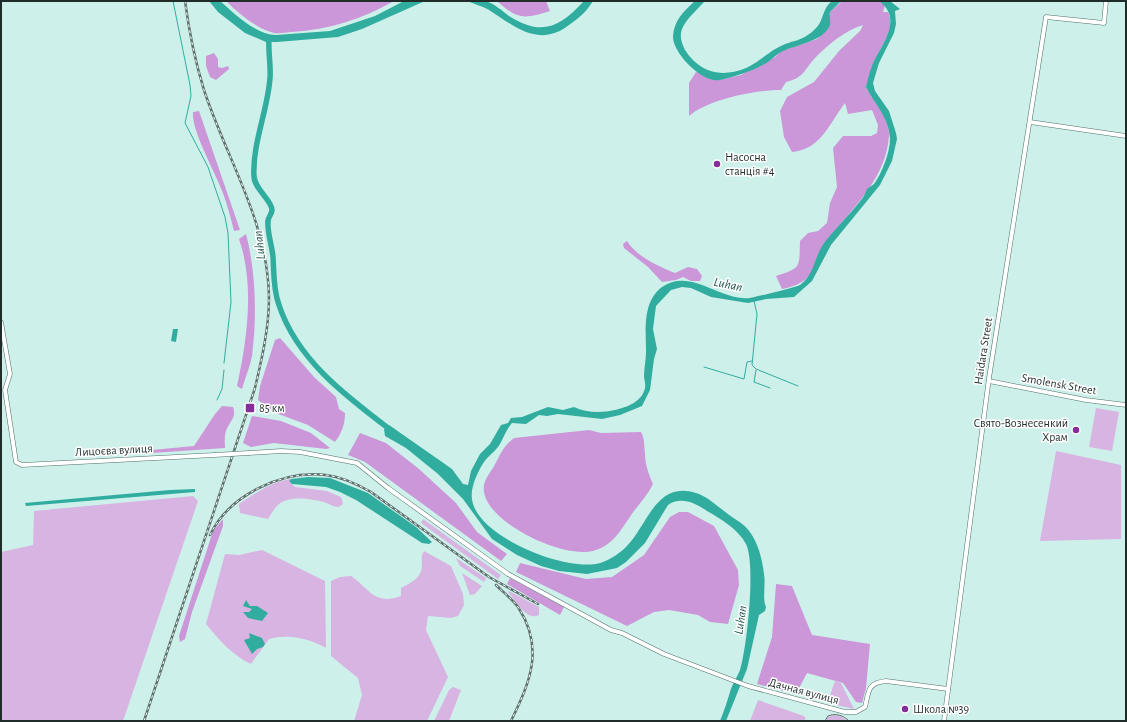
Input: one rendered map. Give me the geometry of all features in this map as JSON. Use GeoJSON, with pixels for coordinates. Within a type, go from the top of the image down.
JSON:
{"type":"FeatureCollection","features":[{"type":"Feature","properties":{"kind":"street","name":"Haidara Street"},"geometry":{"type":"LineString","coordinates":[[944,721],[988,381],[1046,17],[1104,23],[1106,1]]}},
{"type":"Feature","properties":{"kind":"street"},"geometry":{"type":"LineString","coordinates":[[1030,122],[1126,136]]}},
{"type":"Feature","properties":{"kind":"street"},"geometry":{"type":"LineString","coordinates":[[1,322],[10,374],[3,390]]}},
{"type":"Feature","properties":{"kind":"street","name":"Smolensk Street"},"geometry":{"type":"LineString","coordinates":[[988,381],[1086,400],[1126,405]]}},
{"type":"Feature","properties":{"kind":"street","name":"Лицоєва вулиця"},"geometry":{"type":"LineString","coordinates":[[3,390],[16,462],[22,465],[249,453]]}},
{"type":"Feature","properties":{"kind":"street","name":"Дачная вулиця"},"geometry":{"type":"LineString","coordinates":[[249,453],[281,451],[300,452],[357,463],[388,488],[508,574],[611,630],[622,633],[664,654],[715,675],[748,686],[845,712],[856,712],[865,707],[870,686],[875,682],[886,681],[948,689]]}},
{"type":"Feature","properties":{"kind":"shaded area"},"geometry":{"type":"Polygon","coordinates":[[[226,1],[394,1],[370,13],[332,26],[306,31],[274,33],[255,24],[226,1]]]}},
{"type":"Feature","properties":{"kind":"shaded area"},"geometry":{"type":"Polygon","coordinates":[[[497,1],[546,1],[550,11],[527,16],[516,15],[497,1]]]}},
{"type":"Feature","properties":{"kind":"shaded area"},"geometry":{"type":"Polygon","coordinates":[[[842,1],[879,1],[885,5],[883,12],[888,12],[890,19],[889,31],[872,66],[866,87],[881,110],[889,129],[887,150],[883,164],[870,188],[822,248],[809,276],[797,285],[782,289],[776,276],[791,271],[795,268],[799,261],[800,241],[808,233],[818,231],[827,223],[830,203],[837,187],[833,148],[843,136],[871,136],[877,133],[878,125],[872,110],[848,114],[845,103],[818,141],[802,150],[792,152],[784,137],[780,111],[787,97],[814,82],[839,51],[860,31],[863,25],[843,34],[831,43],[815,58],[800,76],[786,82],[781,90],[770,90],[720,100],[698,110],[689,116],[689,83],[696,72],[719,80],[741,75],[775,57],[781,51],[817,39],[827,28],[830,12],[842,1]]]}},
{"type":"Feature","properties":{"kind":"shaded area"},"geometry":{"type":"Polygon","coordinates":[[[214,53],[218,59],[218,67],[222,68],[228,66],[229,69],[216,80],[210,77],[206,66],[206,56],[214,53]]]}},
{"type":"Feature","properties":{"kind":"shaded area"},"geometry":{"type":"Polygon","coordinates":[[[199,111],[240,230],[234,231],[221,187],[196,130],[193,120],[193,112],[199,111]]]}},
{"type":"Feature","properties":{"kind":"shaded area"},"geometry":{"type":"Polygon","coordinates":[[[246,234],[254,279],[255,326],[252,356],[242,389],[237,386],[244,350],[248,312],[248,294],[247,275],[239,239],[246,234]]]}},
{"type":"Feature","properties":{"kind":"shaded area"},"geometry":{"type":"Polygon","coordinates":[[[627,241],[636,252],[642,256],[675,273],[688,267],[697,269],[702,276],[700,281],[691,281],[683,277],[676,280],[662,282],[648,267],[624,248],[623,244],[627,241]]]}},
{"type":"Feature","properties":{"kind":"shaded area"},"geometry":{"type":"Polygon","coordinates":[[[280,338],[314,377],[336,397],[339,409],[345,413],[343,428],[335,442],[308,425],[273,412],[258,400],[260,386],[275,340],[280,338]]]}},
{"type":"Feature","properties":{"kind":"shaded area"},"geometry":{"type":"Polygon","coordinates":[[[222,406],[233,407],[234,411],[233,417],[225,433],[225,448],[152,453],[152,450],[194,446],[222,406]]]}},
{"type":"Feature","properties":{"kind":"shaded area"},"geometry":{"type":"Polygon","coordinates":[[[1096,408],[1119,412],[1112,451],[1089,447],[1096,408]]]}},
{"type":"Feature","properties":{"kind":"shaded area"},"geometry":{"type":"Polygon","coordinates":[[[252,416],[281,421],[311,433],[330,448],[326,449],[274,443],[251,447],[243,443],[252,416]]]}},
{"type":"Feature","properties":{"kind":"shaded area"},"geometry":{"type":"Polygon","coordinates":[[[589,430],[601,433],[641,432],[644,440],[646,466],[653,484],[647,495],[622,528],[613,539],[603,547],[596,550],[583,552],[551,546],[516,529],[502,519],[491,507],[485,496],[484,484],[504,448],[510,441],[514,438],[589,430]]]}},
{"type":"Feature","properties":{"kind":"shaded area"},"geometry":{"type":"Polygon","coordinates":[[[360,433],[386,443],[419,469],[456,503],[477,532],[507,554],[501,561],[365,462],[348,455],[360,433]]]}},
{"type":"Feature","properties":{"kind":"shaded area"},"geometry":{"type":"Polygon","coordinates":[[[1056,451],[1121,465],[1121,539],[1040,541],[1056,451]]]}},
{"type":"Feature","properties":{"kind":"shaded area"},"geometry":{"type":"Polygon","coordinates":[[[291,479],[289,481],[295,487],[327,491],[341,497],[343,504],[337,507],[324,502],[307,499],[289,499],[279,504],[268,519],[240,513],[239,504],[270,485],[291,479]]]}},
{"type":"Feature","properties":{"kind":"shaded area"},"geometry":{"type":"Polygon","coordinates":[[[193,496],[198,501],[123,721],[1,721],[1,552],[33,545],[34,511],[193,496]]]}},
{"type":"Feature","properties":{"kind":"shaded area"},"geometry":{"type":"Polygon","coordinates":[[[679,512],[688,512],[714,526],[738,570],[739,585],[728,624],[710,622],[698,615],[669,610],[654,612],[627,626],[516,572],[520,563],[586,579],[612,577],[644,555],[670,517],[679,512]]]}},
{"type":"Feature","properties":{"kind":"shaded area"},"geometry":{"type":"Polygon","coordinates":[[[223,519],[223,526],[192,612],[185,639],[180,642],[179,636],[213,531],[223,519]]]}},
{"type":"Feature","properties":{"kind":"shaded area"},"geometry":{"type":"Polygon","coordinates":[[[423,519],[501,575],[498,579],[421,523],[423,519]]]}},
{"type":"Feature","properties":{"kind":"shaded area"},"geometry":{"type":"Polygon","coordinates":[[[262,550],[325,581],[326,648],[305,639],[284,637],[269,639],[251,664],[232,652],[221,642],[206,624],[225,554],[239,555],[262,550]]]}},
{"type":"Feature","properties":{"kind":"shaded area"},"geometry":{"type":"Polygon","coordinates":[[[424,551],[451,566],[463,594],[464,605],[458,616],[451,618],[428,616],[426,630],[448,677],[427,721],[354,721],[362,695],[358,678],[331,656],[331,581],[340,577],[351,576],[378,597],[392,599],[401,596],[401,588],[419,576],[422,568],[422,555],[424,551]]]}},
{"type":"Feature","properties":{"kind":"shaded area"},"geometry":{"type":"Polygon","coordinates":[[[456,558],[486,578],[484,582],[460,566],[456,558]]]}},
{"type":"Feature","properties":{"kind":"shaded area"},"geometry":{"type":"Polygon","coordinates":[[[462,573],[482,586],[475,594],[470,595],[462,573]]]}},
{"type":"Feature","properties":{"kind":"shaded area"},"geometry":{"type":"Polygon","coordinates":[[[510,578],[564,607],[560,615],[507,584],[510,578]]]}},
{"type":"Feature","properties":{"kind":"shaded area"},"geometry":{"type":"Polygon","coordinates":[[[776,584],[792,586],[812,635],[870,644],[866,688],[862,703],[856,702],[843,683],[807,673],[796,694],[757,684],[772,637],[776,584]]]}},
{"type":"Feature","properties":{"kind":"shaded area"},"geometry":{"type":"Polygon","coordinates":[[[509,591],[539,607],[539,615],[535,616],[526,613],[518,605],[508,592],[509,591]]]}},
{"type":"Feature","properties":{"kind":"shaded area"},"geometry":{"type":"Polygon","coordinates":[[[835,681],[841,683],[854,709],[832,704],[829,698],[835,681]]]}},
{"type":"Feature","properties":{"kind":"shaded area"},"geometry":{"type":"Polygon","coordinates":[[[453,687],[461,690],[449,721],[434,721],[449,690],[453,687]]]}},
{"type":"Feature","properties":{"kind":"shaded area"},"geometry":{"type":"Polygon","coordinates":[[[758,700],[804,716],[806,719],[802,721],[750,721],[758,700]]]}},
{"type":"Feature","properties":{"kind":"shaded area"},"geometry":{"type":"Polygon","coordinates":[[[835,715],[848,721],[826,721],[828,717],[835,715]]]}},
{"type":"Feature","properties":{"kind":"water"},"geometry":{"type":"Polygon","coordinates":[[[209,1],[220,1],[246,23],[268,34],[276,35],[330,31],[375,16],[404,1],[425,1],[362,29],[338,37],[266,42],[245,33],[218,12],[209,1]]]}},
{"type":"Feature","properties":{"kind":"water"},"geometry":{"type":"Polygon","coordinates":[[[467,1],[488,2],[521,22],[531,26],[541,27],[558,23],[567,17],[584,1],[593,1],[576,20],[558,32],[548,35],[537,35],[518,28],[489,10],[467,1]]]}},
{"type":"Feature","properties":{"kind":"water"},"geometry":{"type":"Polygon","coordinates":[[[695,1],[705,1],[689,18],[682,29],[681,37],[685,50],[697,64],[704,68],[720,73],[728,73],[746,68],[777,48],[807,36],[817,27],[829,4],[832,1],[841,1],[830,12],[830,25],[827,30],[816,39],[781,52],[768,62],[751,71],[720,80],[713,80],[705,77],[690,66],[678,51],[674,43],[673,36],[675,25],[683,12],[695,1]]]}},
{"type":"Feature","properties":{"kind":"water"},"geometry":{"type":"Polygon","coordinates":[[[879,1],[890,1],[900,9],[895,11],[896,24],[894,33],[879,63],[873,83],[875,91],[889,111],[896,133],[897,139],[892,161],[880,185],[831,245],[812,281],[794,297],[766,299],[748,303],[711,297],[691,288],[682,287],[671,290],[656,306],[653,329],[657,349],[654,359],[650,390],[642,406],[620,415],[602,419],[558,414],[547,416],[539,415],[526,424],[512,423],[498,446],[482,466],[472,490],[472,499],[477,513],[490,527],[507,539],[527,550],[549,558],[570,563],[588,565],[603,562],[615,556],[634,538],[654,507],[671,493],[682,491],[700,494],[741,523],[751,533],[762,560],[764,599],[766,607],[765,611],[759,615],[747,669],[726,721],[720,721],[731,689],[740,670],[748,626],[750,587],[749,554],[743,539],[734,529],[698,505],[678,501],[668,505],[645,543],[626,562],[617,568],[587,574],[559,571],[541,566],[517,555],[492,539],[463,499],[438,474],[406,448],[385,436],[384,429],[389,425],[452,469],[463,484],[468,485],[471,471],[480,454],[490,444],[501,425],[508,423],[511,418],[522,417],[548,407],[563,410],[574,407],[589,411],[610,411],[629,405],[641,397],[645,386],[646,317],[651,300],[662,287],[673,282],[694,282],[728,295],[739,298],[750,298],[784,290],[800,285],[805,281],[811,272],[822,246],[852,212],[864,196],[867,189],[874,184],[880,174],[887,156],[890,139],[887,124],[866,87],[873,64],[890,28],[889,14],[886,7],[879,1]]]}},
{"type":"Feature","properties":{"kind":"water"},"geometry":{"type":"Polygon","coordinates":[[[173,329],[178,329],[176,342],[171,341],[173,329]]]}},
{"type":"Feature","properties":{"kind":"water"},"geometry":{"type":"Polygon","coordinates":[[[308,477],[330,478],[368,493],[416,527],[432,542],[429,544],[422,543],[356,500],[340,492],[326,487],[292,484],[289,481],[291,479],[308,477]]]}},
{"type":"Feature","properties":{"kind":"water"},"geometry":{"type":"Polygon","coordinates":[[[195,489],[195,492],[26,506],[25,503],[170,490],[195,489]]]}},
{"type":"Feature","properties":{"kind":"water"},"geometry":{"type":"Polygon","coordinates":[[[246,600],[250,606],[257,606],[268,613],[262,621],[248,618],[243,612],[249,612],[252,609],[243,606],[246,600]]]}},
{"type":"Feature","properties":{"kind":"water"},"geometry":{"type":"Polygon","coordinates":[[[249,633],[262,638],[265,644],[252,654],[244,640],[250,638],[249,633]]]}},
{"type":"Feature","properties":{"kind":"waterway"},"geometry":{"type":"LineString","coordinates":[[173,1],[190,85],[191,96],[185,123],[208,167],[225,217],[228,233],[231,302],[224,363]]}},
{"type":"Feature","properties":{"kind":"waterway","name":"Luhan"},"geometry":{"type":"LineString","coordinates":[[269,39],[269,90],[255,152],[254,176],[257,185],[269,202],[272,210],[268,220],[268,226],[277,299],[287,325],[311,360],[341,391],[392,431]]}},
{"type":"Feature","properties":{"kind":"waterway"},"geometry":{"type":"LineString","coordinates":[[754,301],[757,314],[752,365],[756,369],[798,386]]}},
{"type":"Feature","properties":{"kind":"waterway"},"geometry":{"type":"LineString","coordinates":[[704,367],[744,379],[747,362],[752,361]]}},
{"type":"Feature","properties":{"kind":"waterway"},"geometry":{"type":"LineString","coordinates":[[217,400],[222,389],[224,370]]}},
{"type":"Feature","properties":{"kind":"waterway"},"geometry":{"type":"LineString","coordinates":[[756,370],[754,382],[770,388]]}},
{"type":"Feature","properties":{"kind":"tram line"},"geometry":{"type":"LineString","coordinates":[[825,721],[828,716],[834,715],[842,716],[849,721]]}},
{"type":"Feature","properties":{"kind":"railway"},"geometry":{"type":"LineString","coordinates":[[144,721],[255,388],[265,343],[269,309],[267,270],[262,243],[245,191],[213,116],[204,90],[188,23],[185,1]]}},
{"type":"Feature","properties":{"kind":"railway"},"geometry":{"type":"LineString","coordinates":[[210,535],[230,508],[243,497],[259,488],[275,481],[292,477],[309,475],[338,477],[371,492],[489,577],[538,604]]}},
{"type":"Feature","properties":{"kind":"railway"},"geometry":{"type":"LineString","coordinates":[[496,585],[518,607],[526,622],[531,637],[533,651],[529,679],[511,721]]}},
{"type":"Feature","properties":{"kind":"place","name":"Насосна станція #4"},"geometry":{"type":"Point","coordinates":[717,164]}},
{"type":"Feature","properties":{"kind":"place","name":"85 км"},"geometry":{"type":"Point","coordinates":[250,408]}},
{"type":"Feature","properties":{"kind":"place","name":"Свято-Вознесенкий Храм"},"geometry":{"type":"Point","coordinates":[1076,430]}},
{"type":"Feature","properties":{"kind":"place","name":"Школа №39"},"geometry":{"type":"Point","coordinates":[905,709]}}]}
